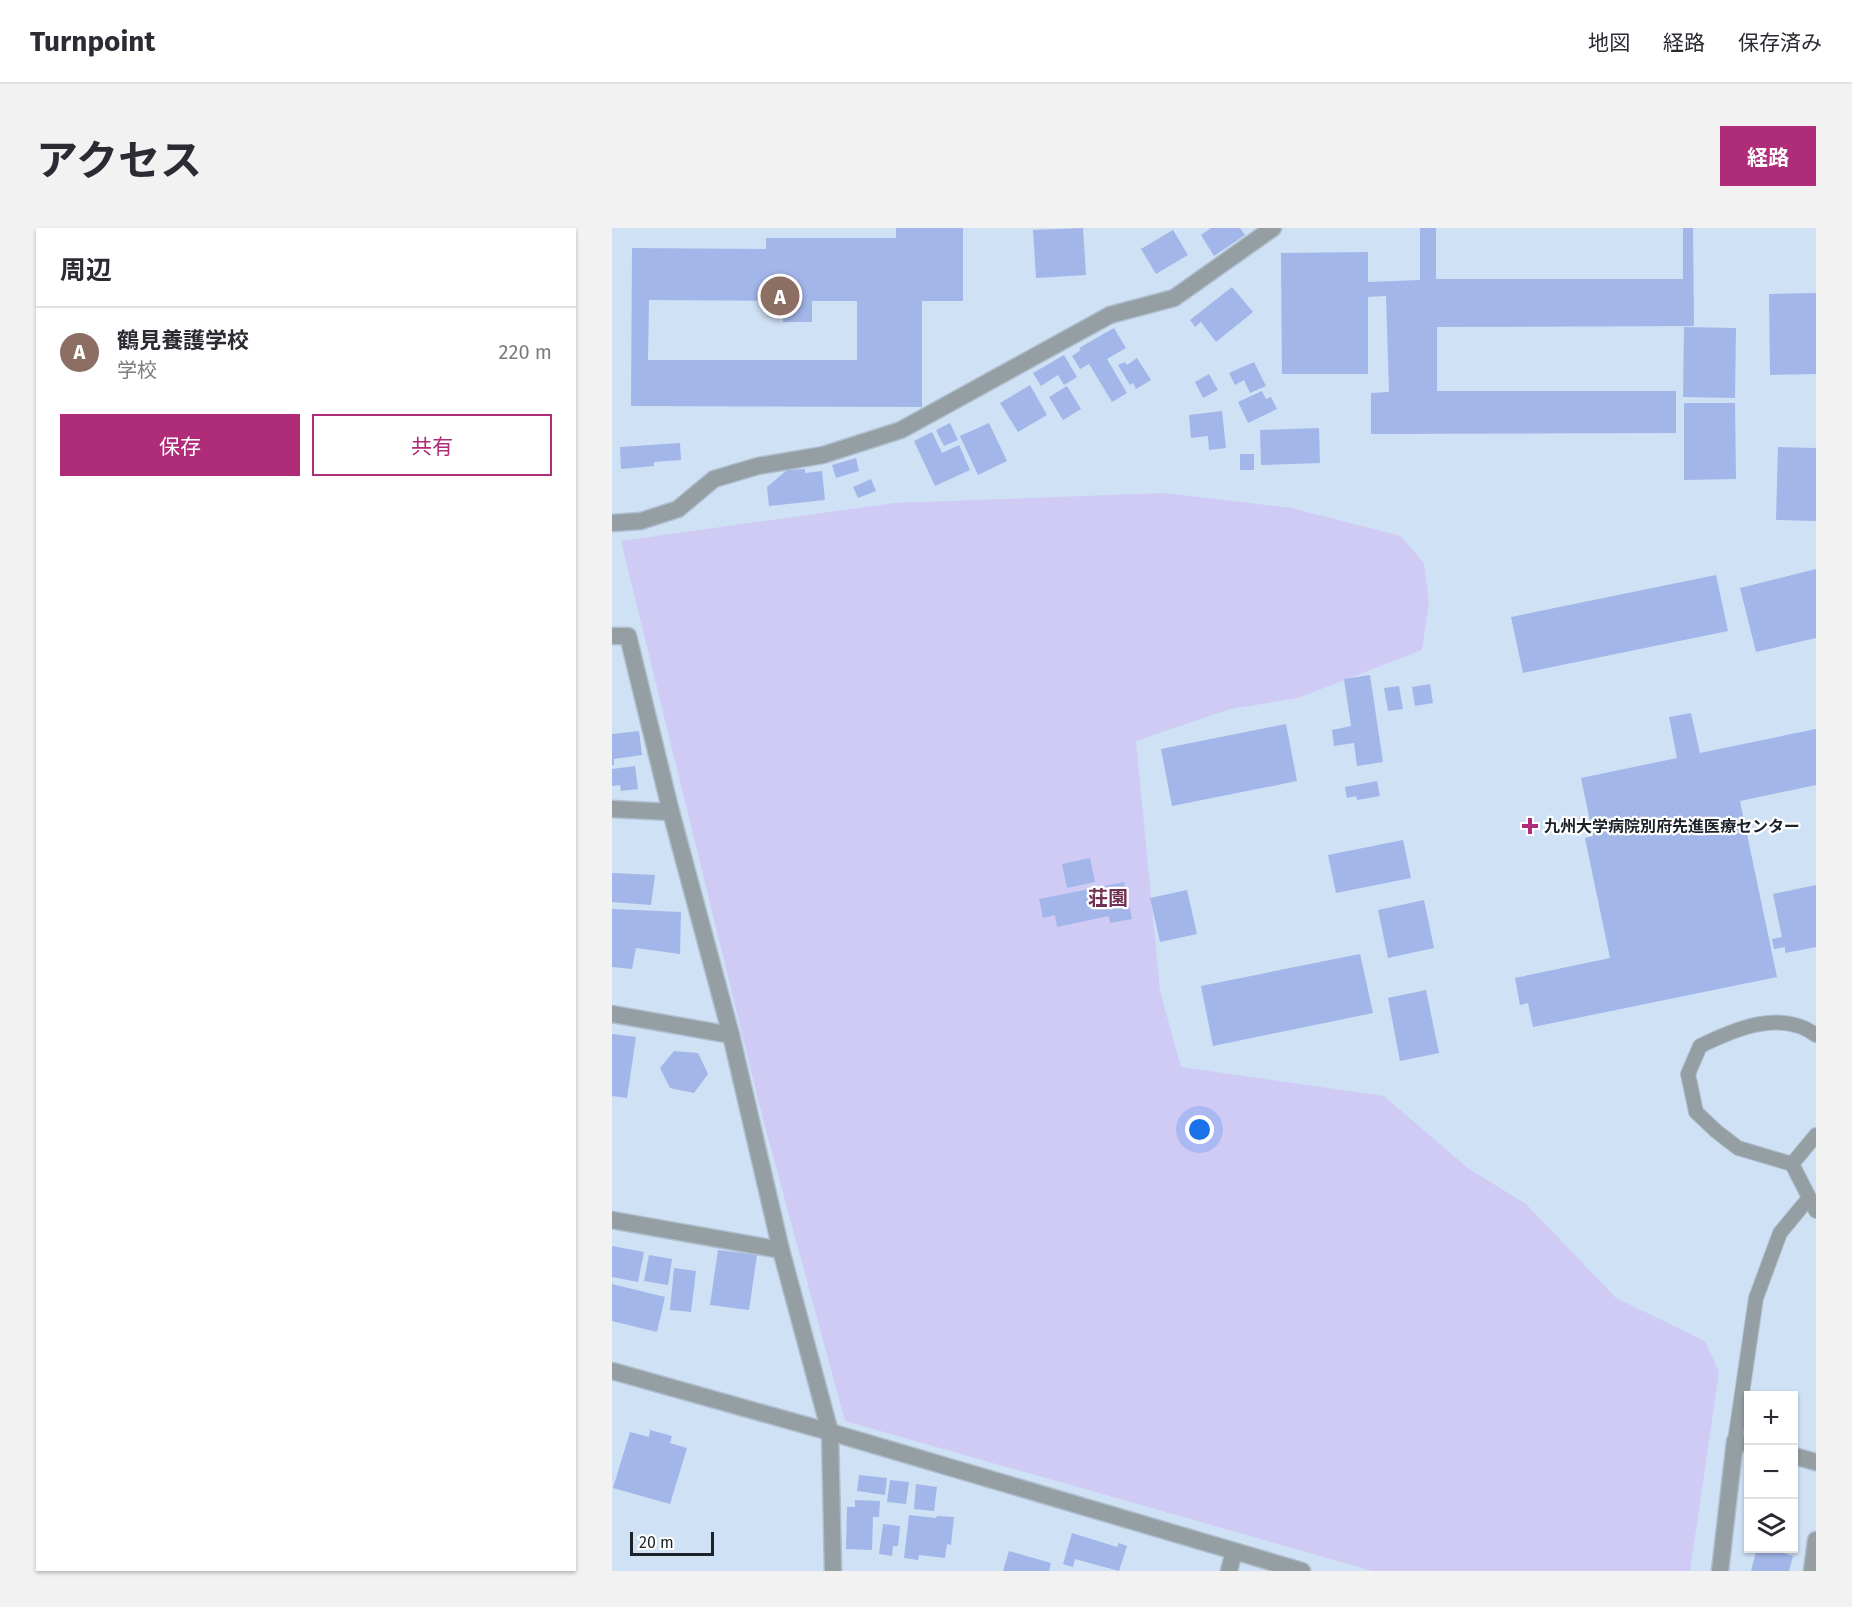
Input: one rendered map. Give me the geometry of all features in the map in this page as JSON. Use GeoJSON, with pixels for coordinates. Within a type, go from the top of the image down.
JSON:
{"type":"FeatureCollection","features":[{"type":"Feature","properties":{"kind":"street"},"geometry":{"type":"LineString","coordinates":[[612,523],[642,521],[678,509],[714,479],[758,466],[823,456],[901,430],[1110,315],[1174,298],[1274,228]]}},
{"type":"Feature","properties":{"kind":"street"},"geometry":{"type":"LineString","coordinates":[[612,636],[628,636],[830,1432],[833,1571]]}},
{"type":"Feature","properties":{"kind":"street"},"geometry":{"type":"LineString","coordinates":[[612,809],[671,812]]}},
{"type":"Feature","properties":{"kind":"street"},"geometry":{"type":"LineString","coordinates":[[612,1014],[731,1035]]}},
{"type":"Feature","properties":{"kind":"street"},"geometry":{"type":"LineString","coordinates":[[612,1220],[782,1250]]}},
{"type":"Feature","properties":{"kind":"street"},"geometry":{"type":"LineString","coordinates":[[612,1371],[830,1432],[1302,1571]]}},
{"type":"Feature","properties":{"kind":"street"},"geometry":{"type":"LineString","coordinates":[[1720,1571],[1742,1443]]}},
{"type":"Feature","properties":{"kind":"street"},"geometry":{"type":"LineString","coordinates":[[1798,1457],[1816,1462]]}},
{"type":"Feature","properties":{"kind":"street"},"geometry":{"type":"LineString","coordinates":[[1812,1571],[1816,1540]]}},
{"type":"Feature","properties":{"kind":"street"},"geometry":{"type":"LineString","coordinates":[[1229,1571],[1234,1551]]}},
{"type":"Feature","properties":{"kind":"lane"},"geometry":{"type":"LineString","coordinates":[[1742,1443],[1756,1298],[1780,1233],[1813,1204],[1792,1164],[1738,1148],[1696,1112],[1688,1074],[1700,1046],[1735,1029],[1778,1022],[1806,1028],[1816,1035]]}},
{"type":"Feature","properties":{"kind":"lane"},"geometry":{"type":"LineString","coordinates":[[1792,1164],[1816,1135]]}},
{"type":"Feature","properties":{"kind":"shaded area"},"geometry":{"type":"Polygon","coordinates":[[[1165,493],[1291,508],[1401,536],[1424,563],[1429,602],[1422,650],[1298,698],[1230,709],[1136,741],[1160,991],[1181,1067],[1384,1096],[1469,1169],[1526,1204],[1616,1298],[1705,1341],[1719,1372],[1690,1571],[1373,1571],[845,1421],[763,1119],[621,541],[894,503],[1165,493]]]}},
{"type":"Feature","properties":{"kind":"building"},"geometry":{"type":"Polygon","coordinates":[[[896,228],[963,228],[963,301],[922,301],[922,407],[631,406],[632,248],[766,249],[766,238],[896,238],[896,228]],[[649,300],[648,360],[857,360],[857,301],[812,301],[812,322],[783,322],[783,301],[649,300]]]}},
{"type":"Feature","properties":{"kind":"building"},"geometry":{"type":"Polygon","coordinates":[[[1083,228],[1086,275],[1036,278],[1033,230],[1083,228]]]}},
{"type":"Feature","properties":{"kind":"building"},"geometry":{"type":"Polygon","coordinates":[[[1211,228],[1240,228],[1245,235],[1214,256],[1201,235],[1211,228]]]}},
{"type":"Feature","properties":{"kind":"building"},"geometry":{"type":"Polygon","coordinates":[[[1420,228],[1436,228],[1436,279],[1683,279],[1683,228],[1693,228],[1694,326],[1437,327],[1437,391],[1676,391],[1676,433],[1371,434],[1371,393],[1389,392],[1386,296],[1368,297],[1368,374],[1282,374],[1281,253],[1368,252],[1368,282],[1420,280],[1420,228]]]}},
{"type":"Feature","properties":{"kind":"building"},"geometry":{"type":"Polygon","coordinates":[[[1173,230],[1188,255],[1156,274],[1141,249],[1173,230]]]}},
{"type":"Feature","properties":{"kind":"building"},"geometry":{"type":"Polygon","coordinates":[[[1232,287],[1253,312],[1216,342],[1201,322],[1195,327],[1190,320],[1232,287]]]}},
{"type":"Feature","properties":{"kind":"building"},"geometry":{"type":"Polygon","coordinates":[[[1816,293],[1816,374],[1770,375],[1769,294],[1816,293]]]}},
{"type":"Feature","properties":{"kind":"building"},"geometry":{"type":"Polygon","coordinates":[[[1684,327],[1736,328],[1735,398],[1683,397],[1684,327]]]}},
{"type":"Feature","properties":{"kind":"building"},"geometry":{"type":"Polygon","coordinates":[[[1114,328],[1126,348],[1107,359],[1127,393],[1112,402],[1089,364],[1080,369],[1072,356],[1081,350],[1079,348],[1114,328]]]}},
{"type":"Feature","properties":{"kind":"building"},"geometry":{"type":"Polygon","coordinates":[[[1064,355],[1077,377],[1064,385],[1058,375],[1041,386],[1033,373],[1064,355]]]}},
{"type":"Feature","properties":{"kind":"building"},"geometry":{"type":"Polygon","coordinates":[[[1137,358],[1151,380],[1136,389],[1133,383],[1130,385],[1118,365],[1125,362],[1127,365],[1137,358]]]}},
{"type":"Feature","properties":{"kind":"building"},"geometry":{"type":"Polygon","coordinates":[[[1254,362],[1266,386],[1250,393],[1244,380],[1235,385],[1229,373],[1254,362]]]}},
{"type":"Feature","properties":{"kind":"building"},"geometry":{"type":"Polygon","coordinates":[[[1209,374],[1218,390],[1203,398],[1195,382],[1209,374]]]}},
{"type":"Feature","properties":{"kind":"building"},"geometry":{"type":"Polygon","coordinates":[[[1030,385],[1047,415],[1018,432],[1000,403],[1030,385]]]}},
{"type":"Feature","properties":{"kind":"building"},"geometry":{"type":"Polygon","coordinates":[[[1067,386],[1081,409],[1063,420],[1049,397],[1067,386]]]}},
{"type":"Feature","properties":{"kind":"building"},"geometry":{"type":"Polygon","coordinates":[[[1262,391],[1266,399],[1271,397],[1277,409],[1248,423],[1238,402],[1262,391]]]}},
{"type":"Feature","properties":{"kind":"building"},"geometry":{"type":"Polygon","coordinates":[[[1684,403],[1735,403],[1736,479],[1684,480],[1684,403]]]}},
{"type":"Feature","properties":{"kind":"building"},"geometry":{"type":"Polygon","coordinates":[[[1222,411],[1226,448],[1209,450],[1208,436],[1191,438],[1189,415],[1222,411]]]}},
{"type":"Feature","properties":{"kind":"building"},"geometry":{"type":"Polygon","coordinates":[[[950,423],[958,440],[944,446],[936,430],[950,423]]]}},
{"type":"Feature","properties":{"kind":"building"},"geometry":{"type":"Polygon","coordinates":[[[989,423],[1007,461],[978,475],[960,436],[989,423]]]}},
{"type":"Feature","properties":{"kind":"building"},"geometry":{"type":"Polygon","coordinates":[[[1319,428],[1320,463],[1261,465],[1260,430],[1319,428]]]}},
{"type":"Feature","properties":{"kind":"building"},"geometry":{"type":"Polygon","coordinates":[[[932,432],[942,453],[959,445],[970,470],[935,486],[914,441],[932,432]]]}},
{"type":"Feature","properties":{"kind":"building"},"geometry":{"type":"Polygon","coordinates":[[[680,443],[681,460],[654,462],[654,466],[621,469],[620,447],[680,443]]]}},
{"type":"Feature","properties":{"kind":"building"},"geometry":{"type":"Polygon","coordinates":[[[1778,447],[1816,448],[1816,521],[1776,520],[1778,447]]]}},
{"type":"Feature","properties":{"kind":"building"},"geometry":{"type":"Polygon","coordinates":[[[1240,454],[1254,454],[1254,470],[1240,470],[1240,454]]]}},
{"type":"Feature","properties":{"kind":"building"},"geometry":{"type":"Polygon","coordinates":[[[856,458],[859,471],[836,478],[832,465],[856,458]]]}},
{"type":"Feature","properties":{"kind":"building"},"geometry":{"type":"Polygon","coordinates":[[[805,469],[805,473],[822,471],[825,500],[769,506],[767,487],[787,470],[805,469]]]}},
{"type":"Feature","properties":{"kind":"building"},"geometry":{"type":"Polygon","coordinates":[[[871,479],[876,491],[858,498],[853,487],[871,479]]]}},
{"type":"Feature","properties":{"kind":"building"},"geometry":{"type":"Polygon","coordinates":[[[1816,569],[1816,638],[1756,652],[1740,588],[1816,569]]]}},
{"type":"Feature","properties":{"kind":"building"},"geometry":{"type":"Polygon","coordinates":[[[1716,575],[1728,631],[1523,673],[1511,617],[1716,575]]]}},
{"type":"Feature","properties":{"kind":"building"},"geometry":{"type":"Polygon","coordinates":[[[1370,675],[1383,762],[1357,766],[1354,743],[1334,746],[1332,730],[1351,726],[1344,679],[1370,675]]]}},
{"type":"Feature","properties":{"kind":"building"},"geometry":{"type":"Polygon","coordinates":[[[1430,684],[1433,703],[1415,706],[1412,687],[1430,684]]]}},
{"type":"Feature","properties":{"kind":"building"},"geometry":{"type":"Polygon","coordinates":[[[1399,686],[1403,709],[1388,711],[1384,688],[1399,686]]]}},
{"type":"Feature","properties":{"kind":"building"},"geometry":{"type":"Polygon","coordinates":[[[1691,713],[1700,753],[1816,729],[1816,785],[1740,801],[1777,977],[1533,1027],[1528,1003],[1520,1005],[1515,978],[1610,958],[1585,838],[1593,836],[1581,778],[1677,758],[1669,717],[1691,713]]]}},
{"type":"Feature","properties":{"kind":"building"},"geometry":{"type":"Polygon","coordinates":[[[1286,724],[1297,781],[1172,806],[1161,749],[1286,724]]]}},
{"type":"Feature","properties":{"kind":"building"},"geometry":{"type":"Polygon","coordinates":[[[639,731],[642,755],[614,759],[614,765],[612,765],[612,734],[639,731]]]}},
{"type":"Feature","properties":{"kind":"building"},"geometry":{"type":"Polygon","coordinates":[[[635,766],[638,789],[621,791],[620,785],[612,786],[612,769],[635,766]]]}},
{"type":"Feature","properties":{"kind":"building"},"geometry":{"type":"Polygon","coordinates":[[[1377,781],[1380,796],[1357,800],[1356,796],[1347,798],[1345,787],[1377,781]]]}},
{"type":"Feature","properties":{"kind":"building"},"geometry":{"type":"Polygon","coordinates":[[[1403,840],[1411,878],[1336,893],[1328,855],[1403,840]]]}},
{"type":"Feature","properties":{"kind":"building"},"geometry":{"type":"Polygon","coordinates":[[[1090,858],[1095,882],[1067,888],[1062,864],[1090,858]]]}},
{"type":"Feature","properties":{"kind":"building"},"geometry":{"type":"Polygon","coordinates":[[[612,873],[655,875],[651,905],[612,902],[612,873]]]}},
{"type":"Feature","properties":{"kind":"building"},"geometry":{"type":"Polygon","coordinates":[[[1124,882],[1132,919],[1110,923],[1109,916],[1057,927],[1055,915],[1043,918],[1039,899],[1124,882]]]}},
{"type":"Feature","properties":{"kind":"building"},"geometry":{"type":"Polygon","coordinates":[[[1816,885],[1816,947],[1785,953],[1785,947],[1774,949],[1772,939],[1782,937],[1773,894],[1816,885]]]}},
{"type":"Feature","properties":{"kind":"building"},"geometry":{"type":"Polygon","coordinates":[[[1187,890],[1197,934],[1160,942],[1150,898],[1187,890]]]}},
{"type":"Feature","properties":{"kind":"building"},"geometry":{"type":"Polygon","coordinates":[[[1424,900],[1434,948],[1388,958],[1378,910],[1424,900]]]}},
{"type":"Feature","properties":{"kind":"building"},"geometry":{"type":"Polygon","coordinates":[[[612,909],[681,912],[680,954],[636,948],[632,969],[612,967],[612,909]]]}},
{"type":"Feature","properties":{"kind":"building"},"geometry":{"type":"Polygon","coordinates":[[[1360,954],[1373,1013],[1213,1046],[1201,986],[1360,954]]]}},
{"type":"Feature","properties":{"kind":"building"},"geometry":{"type":"Polygon","coordinates":[[[1426,990],[1439,1053],[1400,1061],[1388,998],[1426,990]]]}},
{"type":"Feature","properties":{"kind":"building"},"geometry":{"type":"Polygon","coordinates":[[[612,1034],[636,1037],[627,1098],[612,1096],[612,1034]]]}},
{"type":"Feature","properties":{"kind":"building"},"geometry":{"type":"Polygon","coordinates":[[[674,1051],[698,1053],[708,1074],[694,1093],[670,1088],[660,1068],[674,1051]]]}},
{"type":"Feature","properties":{"kind":"building"},"geometry":{"type":"Polygon","coordinates":[[[612,1246],[644,1252],[638,1282],[612,1277],[612,1246]]]}},
{"type":"Feature","properties":{"kind":"building"},"geometry":{"type":"Polygon","coordinates":[[[718,1250],[757,1255],[749,1310],[710,1305],[718,1250]]]}},
{"type":"Feature","properties":{"kind":"building"},"geometry":{"type":"Polygon","coordinates":[[[649,1255],[672,1259],[668,1285],[644,1281],[649,1255]]]}},
{"type":"Feature","properties":{"kind":"building"},"geometry":{"type":"Polygon","coordinates":[[[674,1268],[696,1271],[691,1312],[670,1310],[674,1268]]]}},
{"type":"Feature","properties":{"kind":"building"},"geometry":{"type":"Polygon","coordinates":[[[612,1284],[665,1297],[657,1332],[612,1321],[612,1284]]]}},
{"type":"Feature","properties":{"kind":"building"},"geometry":{"type":"Polygon","coordinates":[[[650,1430],[672,1436],[670,1443],[687,1448],[670,1504],[613,1488],[630,1432],[649,1437],[650,1430]]]}},
{"type":"Feature","properties":{"kind":"building"},"geometry":{"type":"Polygon","coordinates":[[[859,1475],[887,1478],[885,1495],[857,1491],[859,1475]]]}},
{"type":"Feature","properties":{"kind":"building"},"geometry":{"type":"Polygon","coordinates":[[[890,1480],[909,1482],[906,1504],[887,1502],[890,1480]]]}},
{"type":"Feature","properties":{"kind":"building"},"geometry":{"type":"Polygon","coordinates":[[[916,1484],[937,1487],[934,1511],[914,1509],[916,1484]]]}},
{"type":"Feature","properties":{"kind":"building"},"geometry":{"type":"Polygon","coordinates":[[[855,1500],[880,1501],[879,1517],[873,1517],[872,1550],[846,1549],[847,1507],[855,1507],[855,1500]]]}},
{"type":"Feature","properties":{"kind":"building"},"geometry":{"type":"Polygon","coordinates":[[[909,1515],[954,1517],[951,1545],[947,1544],[945,1558],[919,1555],[918,1560],[904,1558],[909,1515]]]}},
{"type":"Feature","properties":{"kind":"building"},"geometry":{"type":"Polygon","coordinates":[[[883,1524],[900,1526],[898,1546],[893,1546],[892,1556],[879,1554],[883,1524]]]}},
{"type":"Feature","properties":{"kind":"building"},"geometry":{"type":"Polygon","coordinates":[[[1072,1533],[1117,1547],[1119,1543],[1127,1546],[1119,1571],[1075,1559],[1073,1567],[1063,1564],[1072,1533]]]}},
{"type":"Feature","properties":{"kind":"building"},"geometry":{"type":"Polygon","coordinates":[[[1009,1551],[1051,1563],[1049,1571],[1003,1571],[1009,1551]]]}},
{"type":"Feature","properties":{"kind":"building"},"geometry":{"type":"Polygon","coordinates":[[[1756,1553],[1783,1553],[1793,1556],[1789,1571],[1751,1571],[1756,1553]]]}},
{"type":"Feature","properties":{"kind":"place","name":"鶴見養護学校"},"geometry":{"type":"Point","coordinates":[780,296]}},
{"type":"Feature","properties":{"kind":"place","name":"九州大学病院別府先進医療センター"},"geometry":{"type":"Point","coordinates":[1530,826]}},
{"type":"Feature","properties":{"kind":"district","name":"荘園"},"geometry":{"type":"Point","coordinates":[1108,898]}}]}
